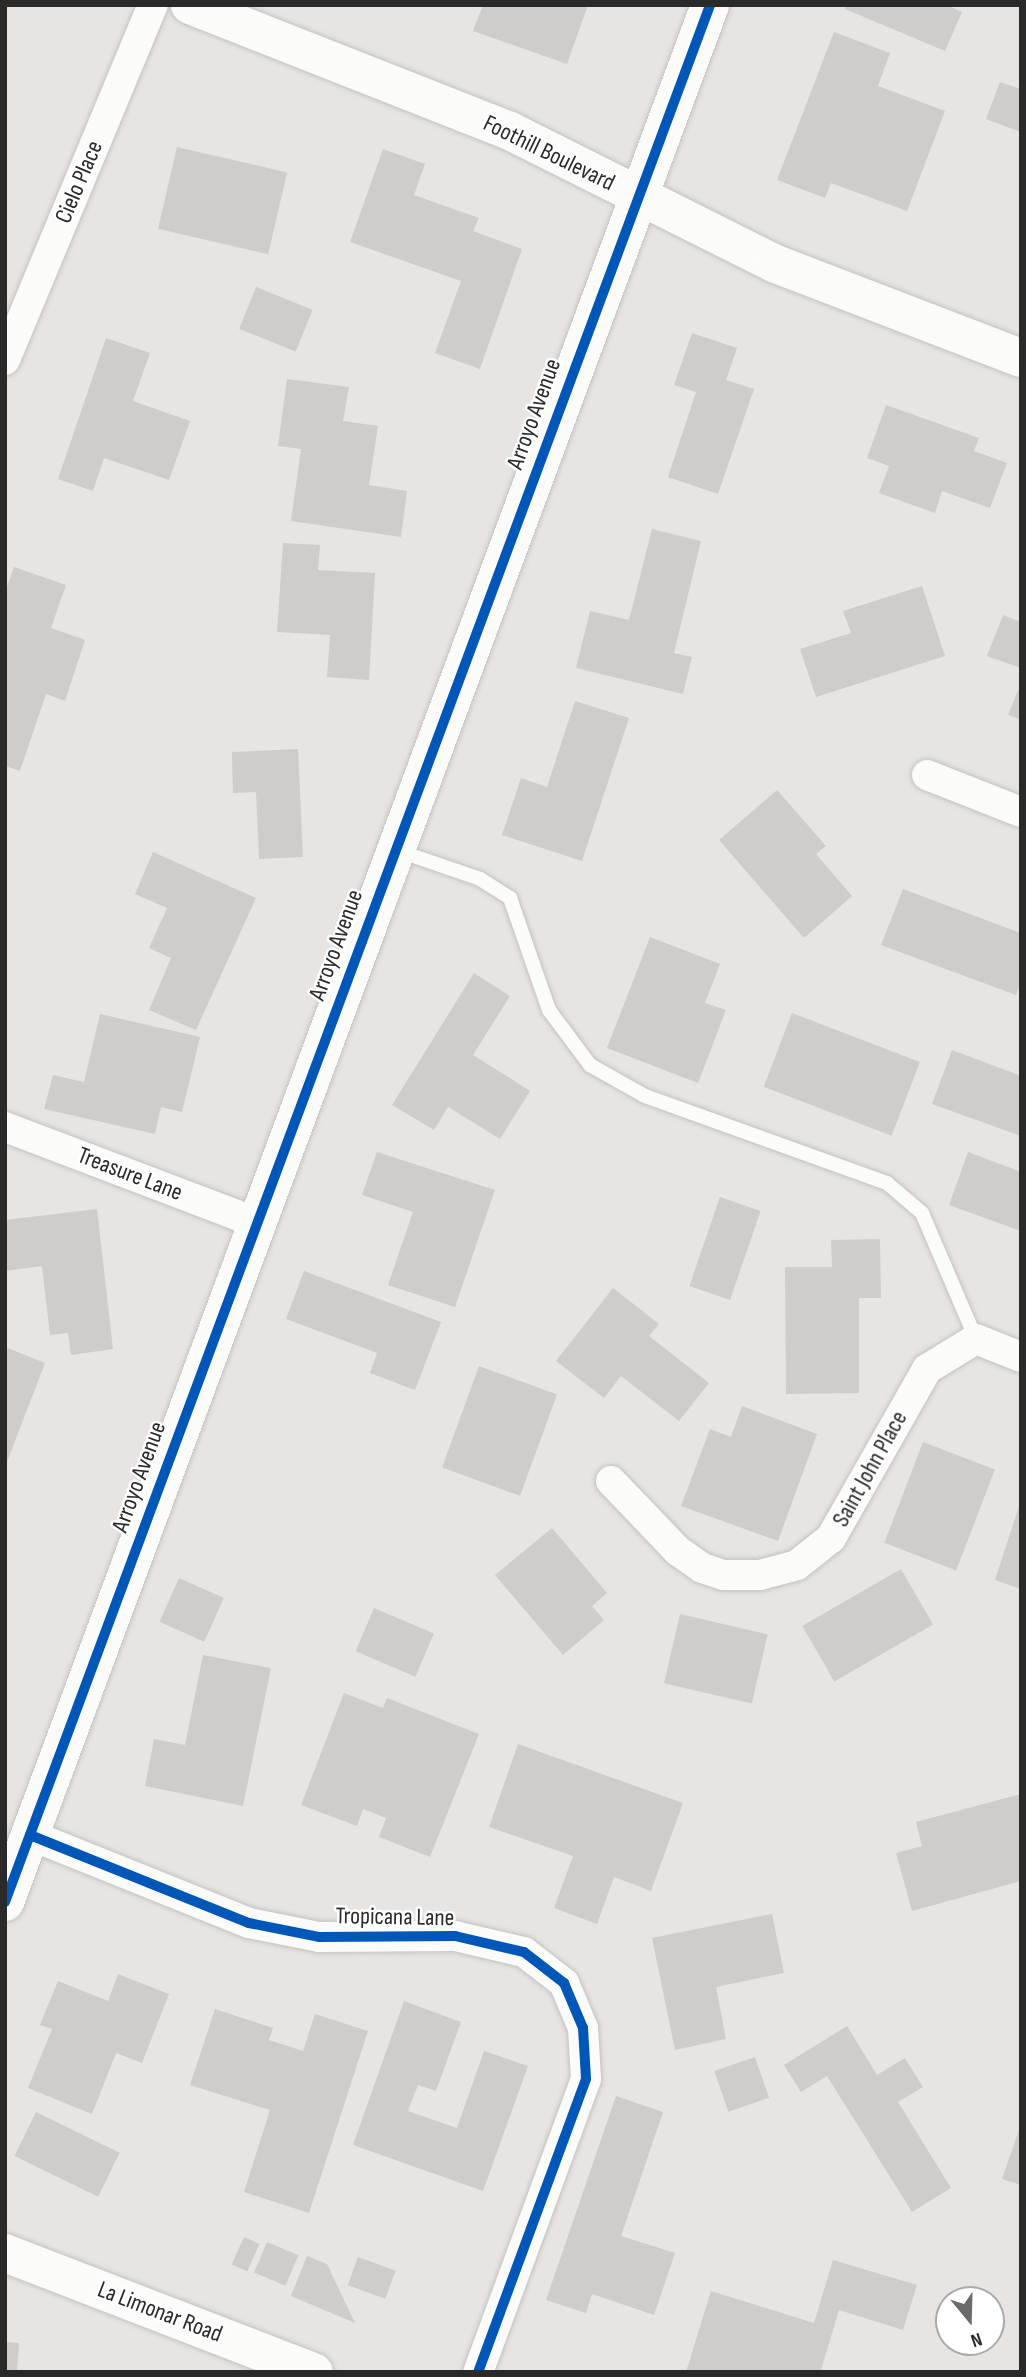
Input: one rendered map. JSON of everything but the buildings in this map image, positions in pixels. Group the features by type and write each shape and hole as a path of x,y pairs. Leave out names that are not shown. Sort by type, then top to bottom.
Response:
{"street":[{"name":"Cielo Place","path":"5,360 153,5"},
{"name":"Foothill Boulevard","path":"190,5 510,131 776,264 1021,358"},
{"name":"Arroyo Avenue","path":"5,1902 255,1222 710,5"},
{"path":"927,775 1021,812"},
{"name":"Treasure Lane","path":"5,1127 255,1222"},
{"path":"976,1339 1021,1357"},
{"name":"Saint John Place","path":"611,1480 678,1551 702,1568 723,1575 760,1575 797,1565 831,1538 927,1369 976,1339"},
{"name":"Tropicana Lane","path":"30,1835 249,1923 319,1937 455,1936 524,1952 564,1983 583,2028 586,2079 478,2372"},
{"name":"La Limonar Road","path":"5,2253 314,2372"}],"lane":[{"path":"394,849 480,879 510,898 549,1010 590,1065 645,1096 887,1183 922,1213 976,1339"}],"cycle path":[{"path":"5,1902 710,5"},
{"path":"30,1835 249,1923 319,1937 455,1936 524,1952 564,1983 583,2028 586,2079 478,2372"}]}
